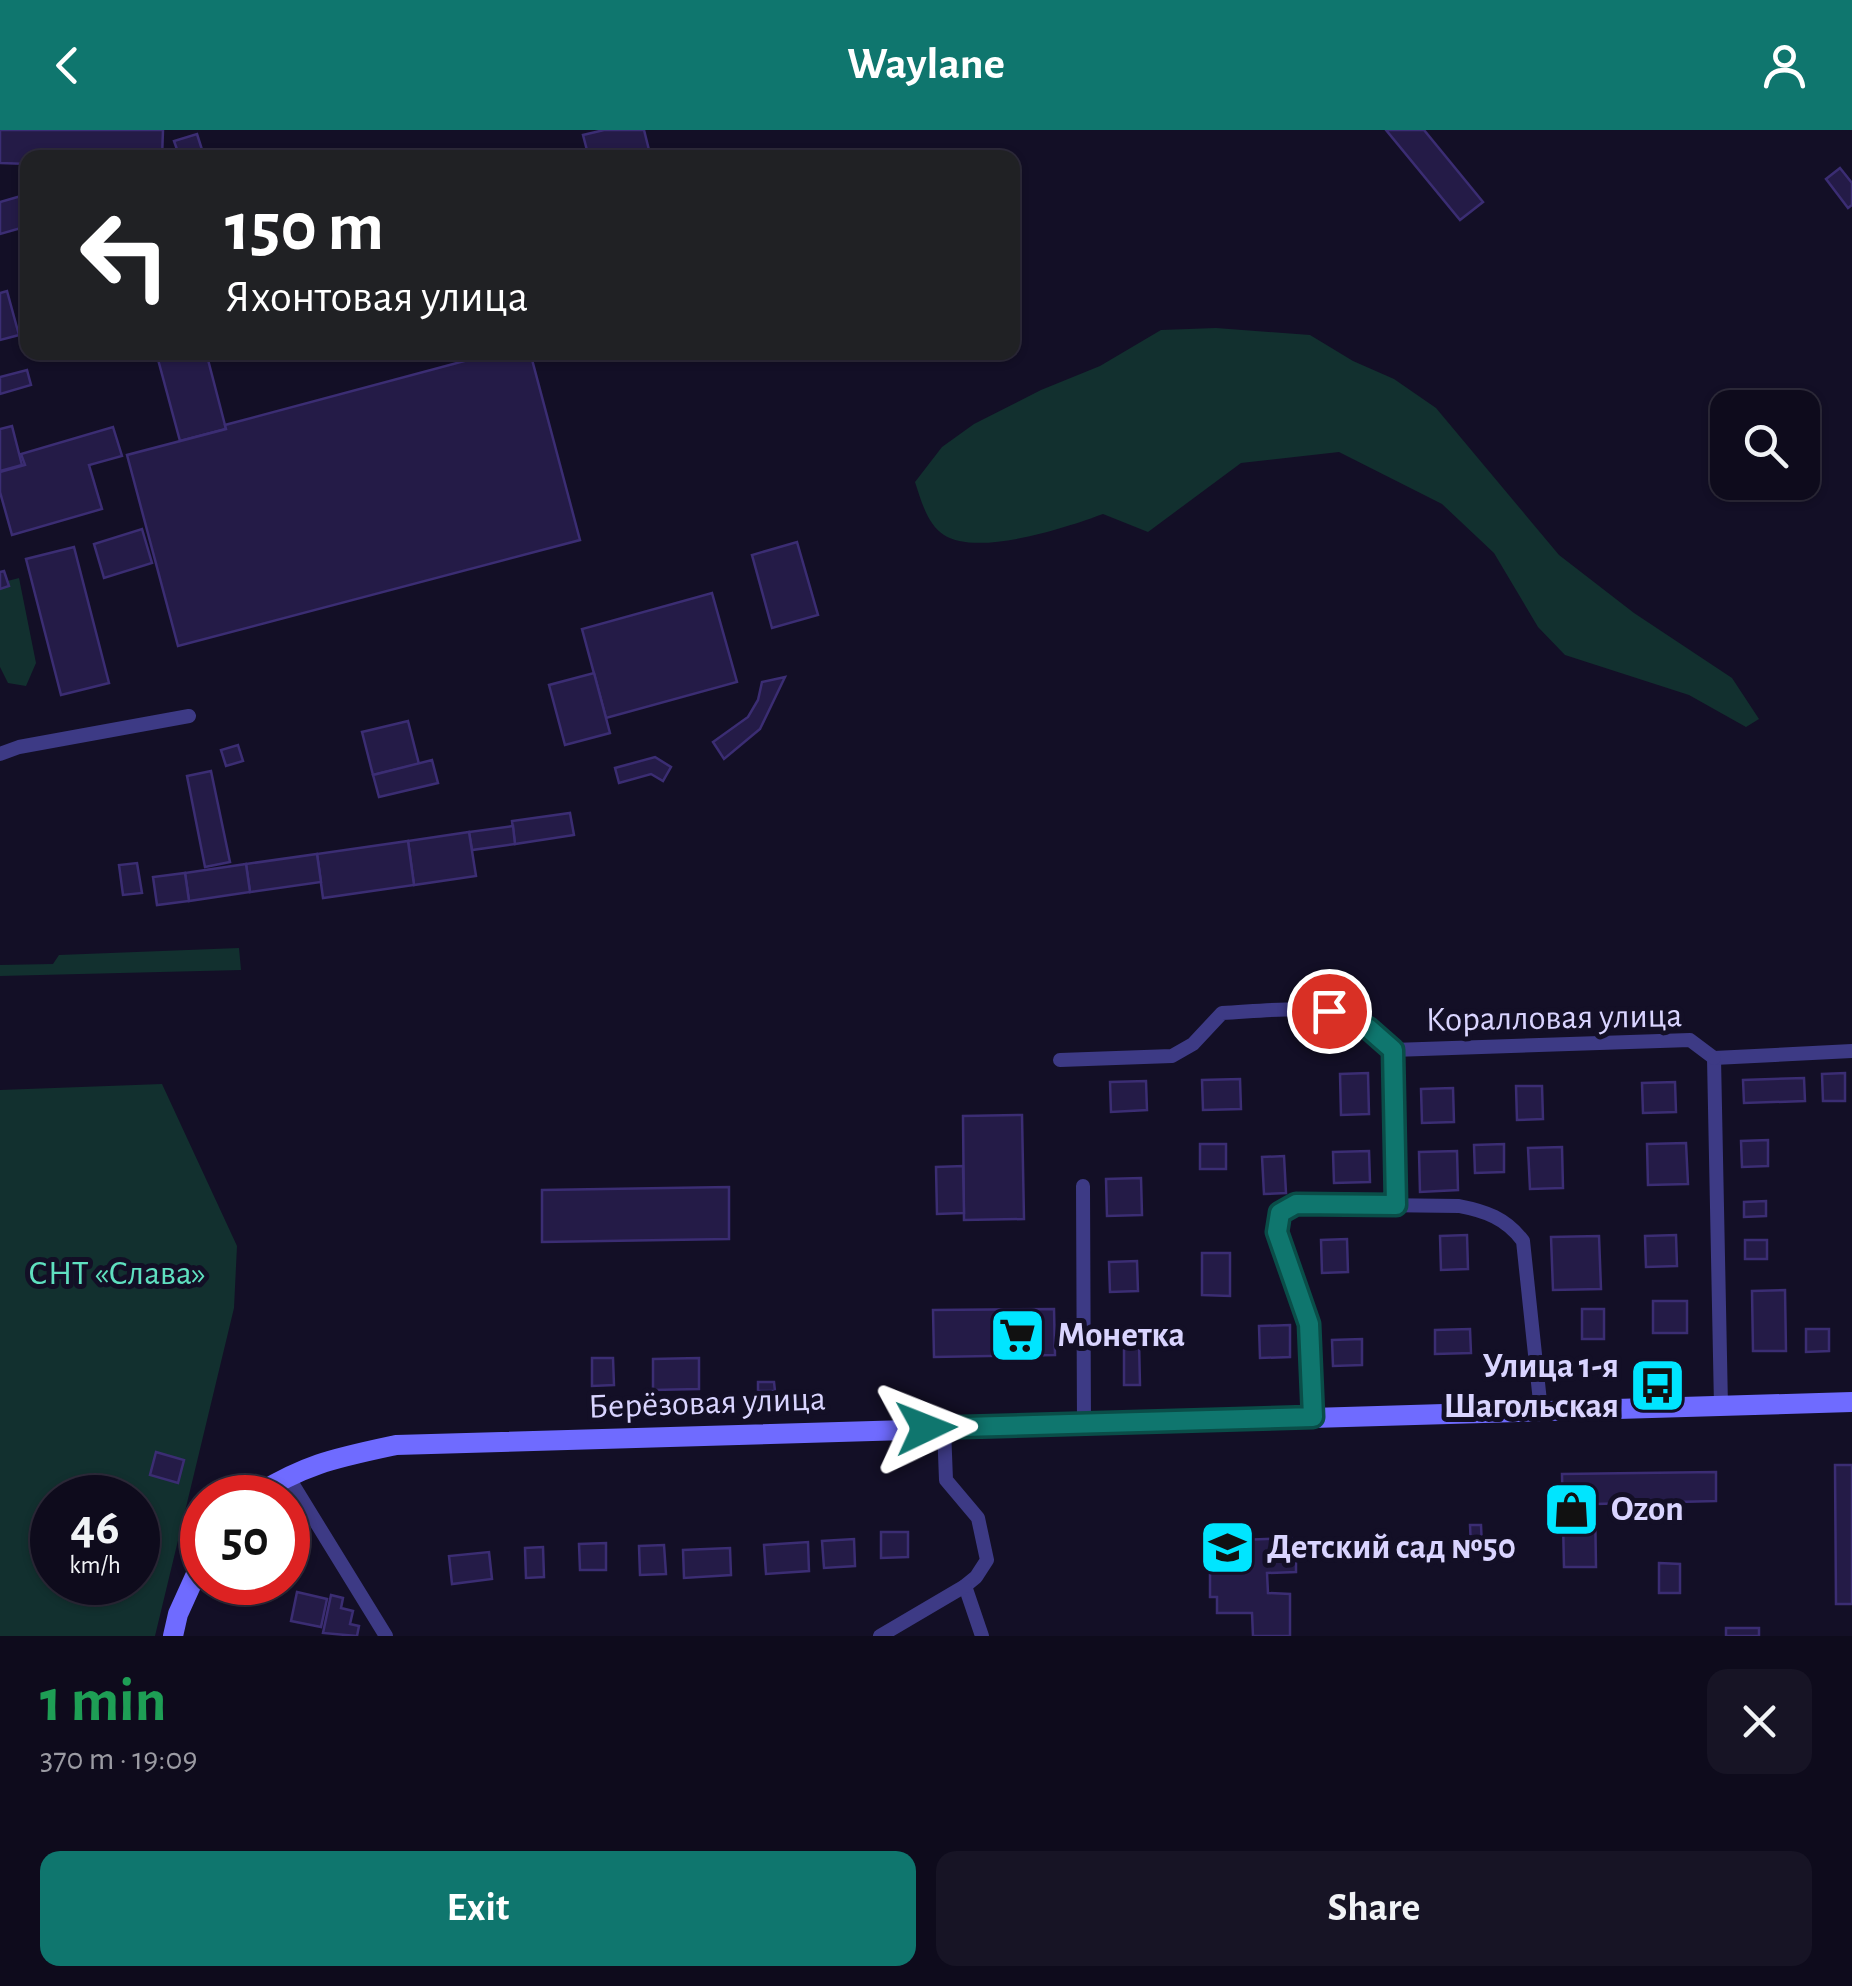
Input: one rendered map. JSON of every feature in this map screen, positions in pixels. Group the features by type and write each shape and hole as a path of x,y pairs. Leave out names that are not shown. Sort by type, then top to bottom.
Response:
{"main road":[{"name":"Берёзовая улица","path":"287,1475 320,1461 396,1445 1852,1402"},
{"path":"173,1636 182,1605"}],"street":[{"path":"0,754 19,747 189,716"},
{"name":"Коралловая улица","path":"1060,1060 1172,1056 1192,1044 1222,1013 1256,1011 1329,1011 1368,1028 1393,1050 1690,1040 1714,1058"},
{"path":"1393,1050 1396,1205"},
{"path":"1721,1406 1714,1058 1852,1051"},
{"path":"1082,1186 1084,1424"},
{"path":"1313,1417 1309,1324 1277,1232 1280,1213 1296,1204 1459,1206 1480,1210 1514,1228 1522,1241 1541,1411"},
{"path":"880,1636 964,1586 976,1577 987,1560 978,1518 946,1480 944,1428"},
{"path":"310,1512 386,1636"},
{"path":"964,1586 982,1636"}],"green space":[{"path":"1216,328 1310,335 1353,361 1394,379 1436,408 1559,555 1634,613 1732,678 1759,719 1746,727 1689,695 1565,655 1538,627 1494,553 1442,504 1339,452 1241,463 1148,532 1103,514 1023,538 978,543 944,535 933,525 915,482 942,447 974,424 1100,366 1161,330"},
{"path":"19,578 36,663 26,686 8,683 0,667 0,583"},
{"path":"239,948 241,970 0,976 0,965 53,964 59,955"},
{"name":"СНТ «Слава»","path":"162,1084 237,1246 234,1308 194,1475 180,1475 180,1532 155,1636 0,1636 0,1090"}],"building":[{"path":"0,130 163,130 162,150 20,150 20,164 0,163"},
{"path":"604,130 644,130 649,150 587,150 583,135"},
{"path":"1386,130 1424,130 1483,202 1460,220"},
{"path":"197,134 202,150 177,150 174,141"},
{"path":"1840,168 1852,183 1852,205 1848,208 1826,179"},
{"path":"20,196 20,228 0,234 0,202"},
{"path":"7,291 19,335 0,340 0,293"},
{"path":"158,360 208,360 226,429 180,441"},
{"path":"468,360 532,360 580,540 178,646 127,455 226,429 225,425"},
{"path":"27,370 31,385 0,394 0,377"},
{"path":"12,426 22,465 0,471 0,429"},
{"path":"113,427 122,456 89,465 102,509 12,535 0,492 0,472 25,465 21,454"},
{"path":"142,529 152,563 104,578 94,544"},
{"path":"797,542 818,615 772,628 752,555"},
{"path":"74,547 109,683 61,695 26,559"},
{"path":"4,571 9,586 0,589 0,572"},
{"path":"712,593 737,682 606,718 582,629"},
{"path":"594,673 610,733 565,745 549,685"},
{"path":"785,677 760,729 724,759 713,742 748,717 762,682"},
{"path":"408,721 419,764 373,775 362,732"},
{"path":"238,745 243,761 226,766 221,750"},
{"path":"655,757 671,767 663,781 651,774 619,783 615,768"},
{"path":"432,760 438,783 379,797 373,775"},
{"path":"211,771 230,862 205,867 187,776"},
{"path":"570,813 574,835 515,844 512,821"},
{"path":"513,826 515,844 472,850 469,832"},
{"path":"469,832 476,876 414,885 408,841"},
{"path":"408,841 414,885 323,898 317,854"},
{"path":"317,854 321,882 250,892 246,864"},
{"path":"137,863 142,893 123,895 119,865"},
{"path":"246,864 250,892 189,901 185,873"},
{"path":"185,873 189,901 157,905 153,877"},
{"path":"1368,1073 1369,1114 1341,1115 1340,1074"},
{"path":"1845,1073 1845,1101 1823,1101 1822,1074"},
{"path":"1804,1078 1805,1101 1744,1103 1743,1080"},
{"path":"1240,1079 1241,1109 1203,1110 1202,1080"},
{"path":"1146,1081 1147,1110 1111,1112 1110,1082"},
{"path":"1675,1082 1676,1112 1643,1113 1642,1083"},
{"path":"1516,1086 1542,1086 1543,1119 1517,1120"},
{"path":"1453,1088 1454,1122 1422,1123 1421,1089"},
{"path":"1022,1115 1024,1219 964,1220 963,1116"},
{"path":"1768,1140 1768,1166 1742,1167 1741,1141"},
{"path":"1686,1143 1688,1184 1648,1185 1647,1144"},
{"path":"1200,1144 1226,1144 1226,1169 1200,1169"},
{"path":"1504,1144 1504,1172 1475,1173 1474,1145"},
{"path":"1562,1147 1563,1188 1530,1189 1528,1148"},
{"path":"1369,1151 1370,1182 1334,1183 1333,1152"},
{"path":"1457,1151 1458,1190 1420,1192 1419,1152"},
{"path":"1284,1156 1286,1193 1264,1194 1262,1157"},
{"path":"963,1166 964,1213 937,1214 936,1167"},
{"path":"1141,1178 1142,1215 1107,1216 1106,1179"},
{"path":"729,1187 729,1239 542,1242 542,1190"},
{"path":"1766,1201 1766,1216 1744,1217 1744,1202"},
{"path":"1467,1235 1468,1269 1441,1270 1440,1236"},
{"path":"1676,1235 1677,1266 1646,1267 1645,1236"},
{"path":"1599,1236 1601,1289 1553,1290 1551,1237"},
{"path":"1347,1239 1348,1272 1322,1273 1321,1240"},
{"path":"1745,1240 1767,1240 1767,1259 1745,1259"},
{"path":"1202,1253 1230,1253 1230,1296 1202,1295"},
{"path":"1137,1261 1138,1291 1110,1292 1109,1262"},
{"path":"1785,1290 1786,1351 1753,1351 1752,1291"},
{"path":"1653,1301 1687,1301 1687,1333 1653,1333"},
{"path":"1054,1309 1055,1355 934,1357 933,1310"},
{"path":"1582,1309 1604,1309 1604,1339 1582,1339"},
{"path":"1290,1325 1290,1357 1260,1358 1259,1326"},
{"path":"1470,1329 1471,1353 1435,1354 1435,1330"},
{"path":"1806,1329 1829,1329 1829,1351 1806,1352"},
{"path":"1362,1339 1362,1365 1333,1366 1332,1340"},
{"path":"1124,1342 1139,1342 1140,1385 1124,1385"},
{"path":"592,1358 613,1358 614,1385 592,1386"},
{"path":"699,1358 699,1389 653,1390 653,1359"},
{"path":"758,1382 774,1382 775,1391 758,1391"},
{"path":"156,1452 184,1460 178,1483 150,1475"},
{"path":"1835,1465 1852,1465 1852,1604 1836,1604"},
{"path":"1716,1472 1716,1501 1595,1504 1596,1567 1564,1567 1562,1474"},
{"path":"1470,1525 1481,1525 1482,1547 1471,1548"},
{"path":"881,1532 908,1532 908,1557 881,1558"},
{"path":"1291,1538 1296,1572 1267,1573 1268,1593 1290,1594 1290,1636 1253,1636 1252,1613 1217,1613 1217,1597 1210,1597 1210,1557 1216,1557 1215,1541"},
{"path":"854,1539 855,1566 824,1568 822,1541"},
{"path":"808,1542 809,1571 766,1574 764,1545"},
{"path":"606,1543 606,1570 580,1570 579,1544"},
{"path":"664,1545 666,1574 640,1575 639,1546"},
{"path":"543,1547 544,1577 526,1578 525,1548"},
{"path":"730,1548 731,1575 684,1578 683,1550"},
{"path":"489,1552 492,1579 452,1584 449,1556"},
{"path":"1659,1563 1680,1564 1680,1593 1659,1593"},
{"path":"310,1595 327,1599 321,1627 291,1621 294,1605 310,1605"},
{"path":"331,1595 343,1598 341,1608 353,1611 350,1624 359,1626 357,1636 323,1633"},
{"path":"1726,1628 1759,1628 1759,1636 1726,1636"}],"place":[{"name":"Монетка","path":"1018,1335"},
{"name":"Улица 1-я Шагольская","path":"1658,1386"},
{"name":"Ozon","path":"1572,1509"},
{"name":"Детский сад №50","path":"1228,1547"}],"route":[{"path":"926,1428 1313,1417 1309,1324 1277,1232 1280,1213 1296,1204 1396,1205 1393,1050 1368,1028 1329,1011"}]}
